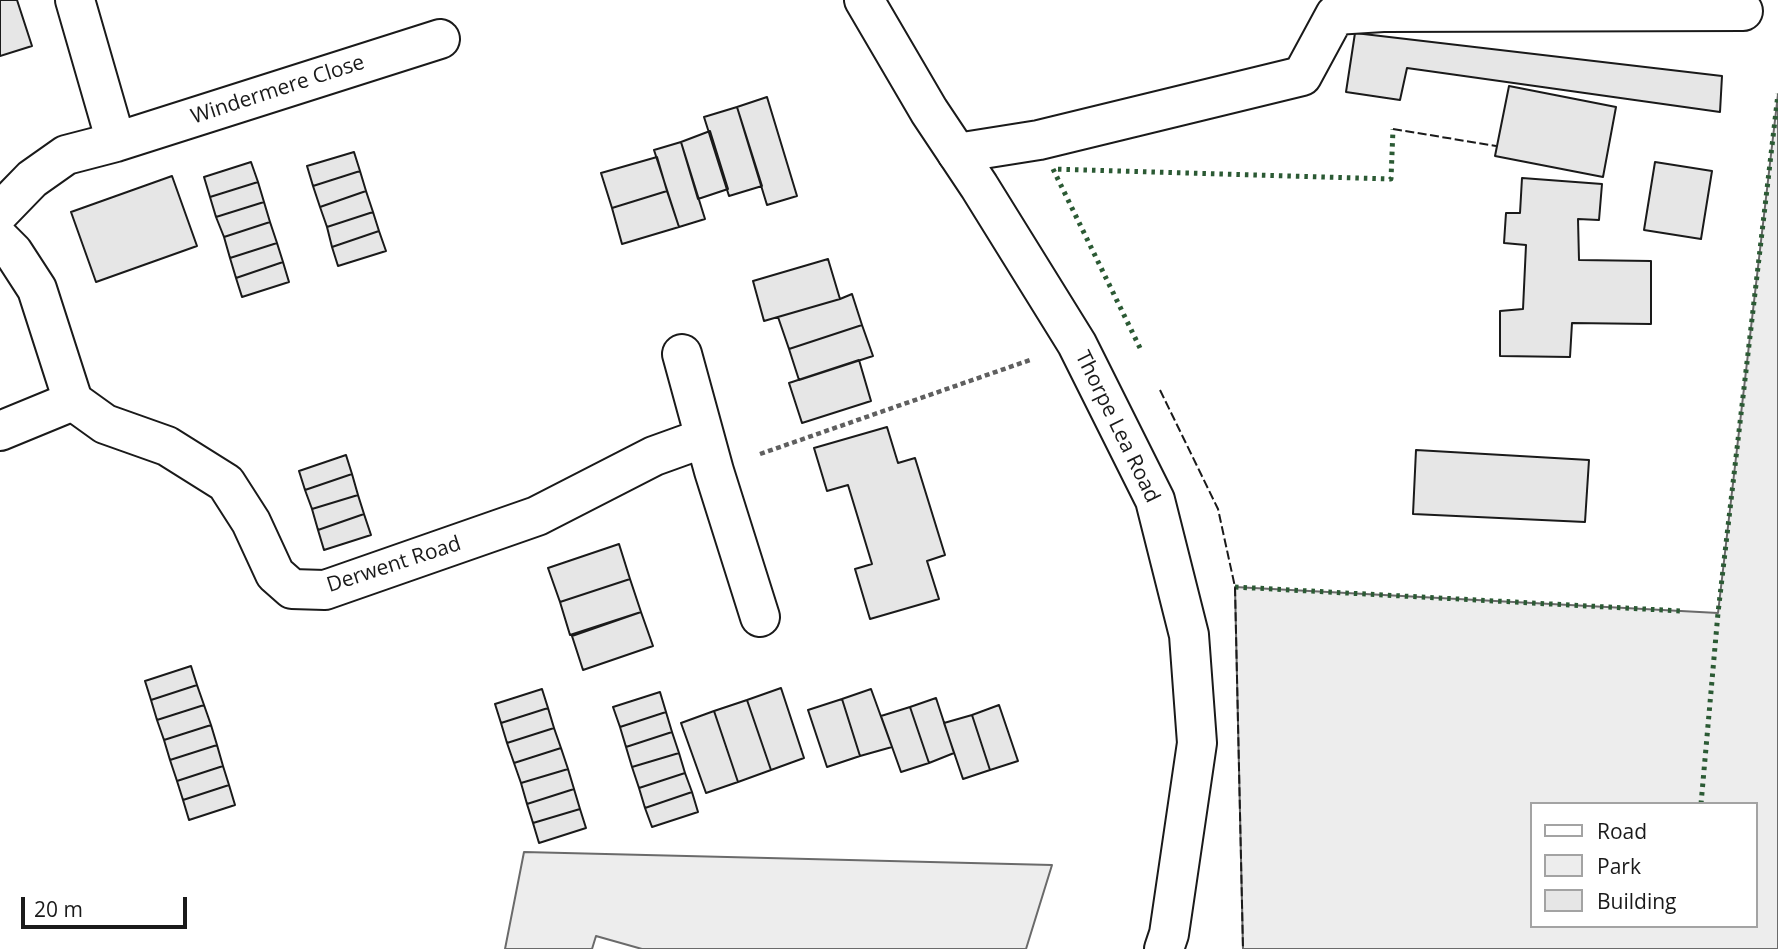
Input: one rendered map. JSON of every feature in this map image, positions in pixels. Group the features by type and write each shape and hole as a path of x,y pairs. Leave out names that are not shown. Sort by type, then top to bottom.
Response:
{"street":[{"path":"75,0 116,142"},
{"name":"Thorpe Lea Road","path":"864,0 929,111 1077,344 1155,500 1189,635 1197,743 1169,934 1164,949"},
{"path":"957,153 1038,140 1303,75 1335,15 1383,12 1743,11"},
{"name":"Windermere Close","path":"0,212 32,179 66,155 116,142 440,39"},
{"path":"0,239 13,252 37,289 73,401 0,431"},
{"path":"682,354 709,454 760,617"},
{"name":"Derwent Road","path":"73,401 105,424 167,446 226,483 251,522 275,573 292,589 325,590 537,516 654,456 709,454"}],"path":[{"path":"709,454 953,386 1077,344"}],"green space":[{"path":"1778,94 1778,949 1243,949 1235,587 1718,613"},
{"path":"524,852 1052,865 1026,949 642,949 596,936 592,949 505,949"}],"building":[{"path":"0,0 17,0 32,46 0,56"},
{"path":"1355,33 1722,76 1720,112 1407,68 1400,100 1346,92"},
{"path":"1509,86 1616,107 1603,177 1495,156"},
{"path":"767,97 797,196 767,205 737,107"},
{"path":"737,107 762,186 729,196 704,117"},
{"path":"710,131 728,189 698,199 681,142"},
{"path":"681,142 705,219 679,227 654,150"},
{"path":"354,152 360,171 313,186 307,166"},
{"path":"657,157 667,191 612,208 601,173"},
{"path":"251,162 258,182 210,197 204,177"},
{"path":"1655,162 1712,171 1701,239 1644,230"},
{"path":"360,171 366,191 320,207 313,186"},
{"path":"172,176 197,246 96,282 71,212"},
{"path":"1522,178 1602,184 1599,220 1578,219 1579,260 1651,261 1651,324 1572,323 1570,357 1500,356 1500,311 1523,309 1526,245 1504,243 1506,213 1520,213"},
{"path":"258,182 264,202 216,217 210,197"},
{"path":"366,191 373,212 327,227 320,207"},
{"path":"667,191 679,227 622,244 612,208"},
{"path":"264,202 270,222 224,237 216,217"},
{"path":"373,212 379,231 332,247 327,227"},
{"path":"270,222 277,243 230,258 224,237"},
{"path":"379,231 386,251 338,266 332,247"},
{"path":"277,243 283,262 236,278 230,258"},
{"path":"828,259 840,299 764,321 753,281"},
{"path":"283,262 289,282 242,297 236,278"},
{"path":"852,294 862,325 789,349 778,317"},
{"path":"862,325 873,356 799,380 789,349"},
{"path":"859,360 871,401 802,423 789,383"},
{"path":"887,427 898,463 915,458 945,555 927,561 939,599 870,619 855,569 872,564 848,485 827,491 814,448"},
{"path":"1416,450 1589,460 1585,522 1413,514"},
{"path":"346,455 352,474 305,490 299,471"},
{"path":"352,474 358,495 312,509 305,490"},
{"path":"358,495 364,514 318,530 312,509"},
{"path":"364,514 371,535 324,550 318,530"},
{"path":"619,544 630,579 560,602 548,568"},
{"path":"630,579 641,612 570,635 560,602"},
{"path":"641,612 653,646 583,670 572,636"},
{"path":"191,666 197,685 151,700 145,681"},
{"path":"197,685 204,705 157,720 151,700"},
{"path":"781,688 804,758 771,770 747,700"},
{"path":"542,689 548,708 501,723 495,704"},
{"path":"871,689 892,747 860,756 842,699"},
{"path":"660,692 666,712 620,727 613,707"},
{"path":"936,698 954,753 929,763 910,707"},
{"path":"842,699 860,756 827,767 808,710"},
{"path":"747,700 771,770 738,782 714,711"},
{"path":"204,705 211,725 164,740 157,720"},
{"path":"999,705 1018,761 990,770 972,715"},
{"path":"910,707 929,763 901,772 881,716"},
{"path":"548,708 554,728 507,743 501,723"},
{"path":"714,711 738,782 706,793 681,723"},
{"path":"666,712 672,732 626,747 620,727"},
{"path":"972,715 990,770 963,779 944,723"},
{"path":"211,725 217,745 170,760 164,740"},
{"path":"554,728 561,748 514,763 507,743"},
{"path":"672,732 679,753 632,767 626,747"},
{"path":"217,745 223,766 177,781 170,760"},
{"path":"561,748 568,769 521,783 514,763"},
{"path":"679,753 685,773 639,788 632,767"},
{"path":"223,766 229,785 183,800 177,781"},
{"path":"568,769 574,789 527,804 521,783"},
{"path":"685,773 692,792 645,808 639,788"},
{"path":"229,785 235,805 189,820 183,800"},
{"path":"574,789 580,809 533,823 527,804"},
{"path":"692,792 698,812 652,827 645,808"},
{"path":"580,809 586,828 539,843 533,823"}],"hedge":[{"path":"1701,802 1718,613 1778,94"},
{"path":"1140,348 1053,169 1391,179 1393,129"},
{"path":"1235,587 1681,611"}],"fence":[{"path":"1393,129 1496,146"},
{"path":"1160,390 1218,509 1235,587 1243,949"}]}
